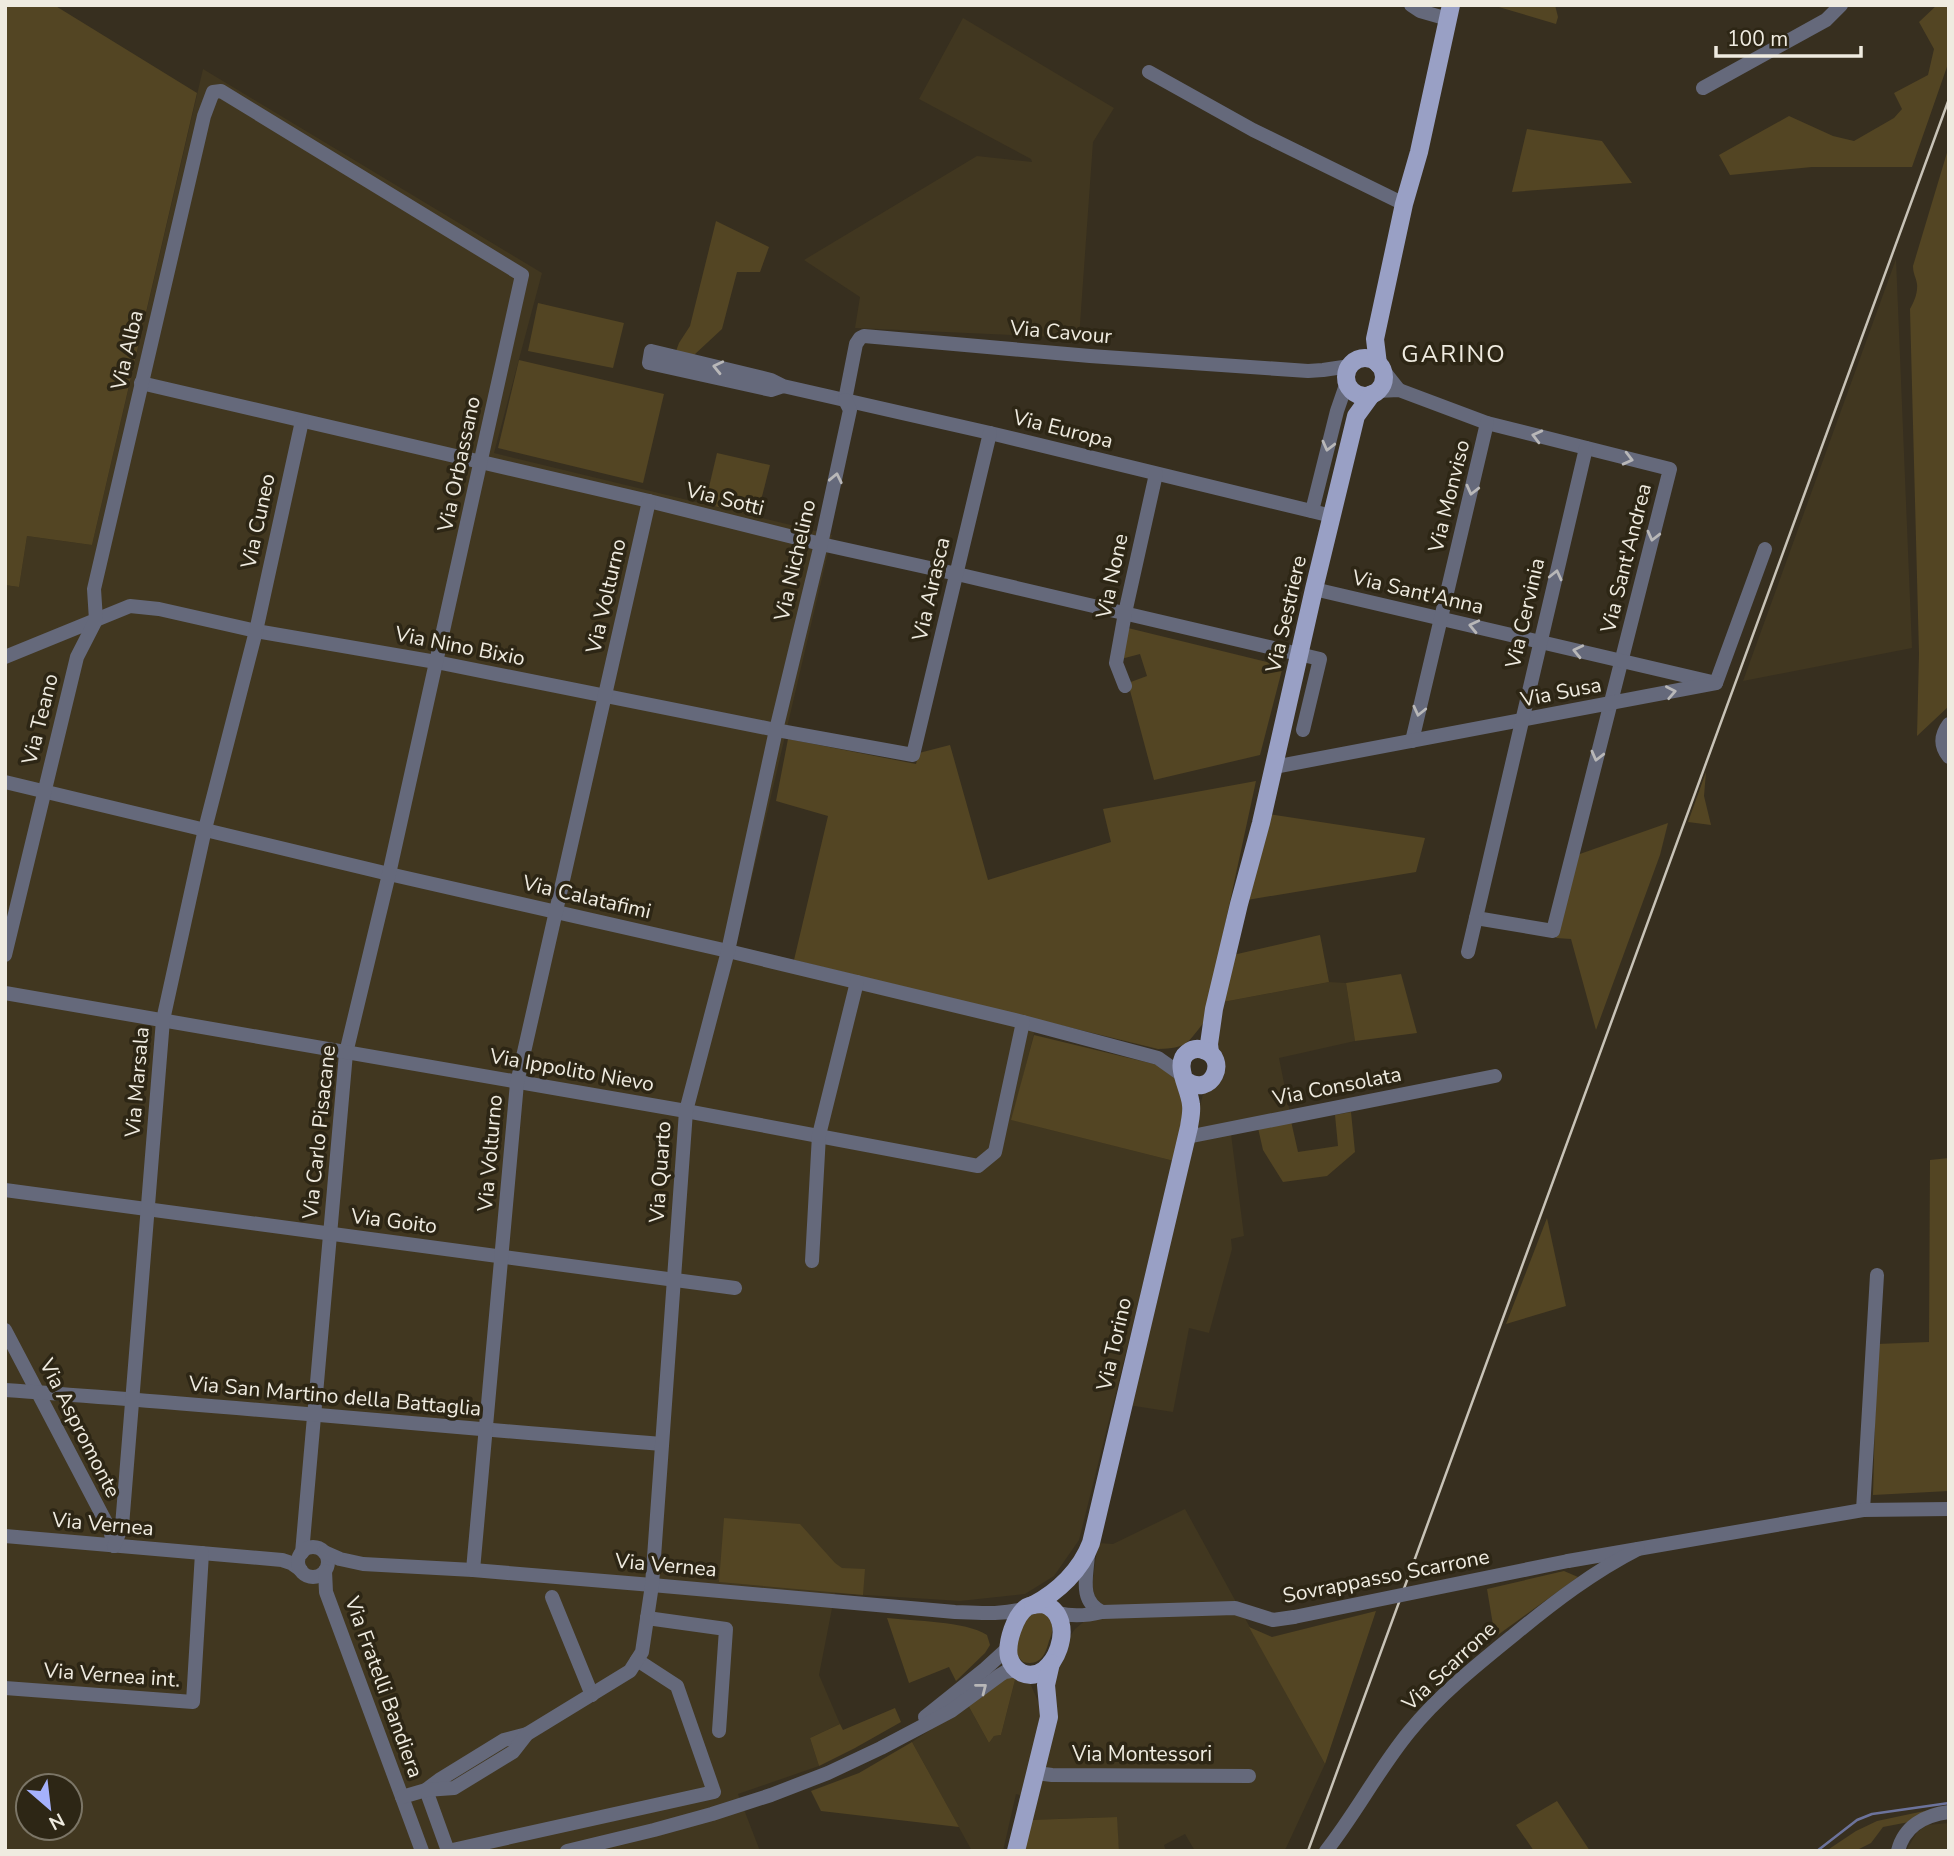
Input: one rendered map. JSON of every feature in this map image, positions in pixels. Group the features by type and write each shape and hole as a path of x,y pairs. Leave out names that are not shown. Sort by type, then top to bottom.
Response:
{"main road":[{"path":"1379,365 1375,339 1450,12"},
{"path":"1356,416 1350,375 1375,339"},
{"path":"1350,375 1370,359 1383,371 1383,382 1356,416"},
{"path":"1350,375 1357,394 1367,395 1374,392"},
{"name":"Via Sestriere","path":"1261,823 1356,416"},
{"name":"Via Torino","path":"1191,1107 1181,1063 1209,1044 1239,904 1261,823"},
{"name":"Via Torino","path":"1064,1584 1081,1563 1088,1549 1187,1137 1191,1107 1198,1092 1212,1080 1217,1069 1214,1058 1197,1052"},
{"path":"1184,1077 1196,1085 1207,1083"},
{"path":"1046,1699 1038,1685 1011,1662 1009,1644 1018,1618 1030,1606 1064,1584"},
{"path":"1016,1851 1049,1717 1046,1678 1061,1634 1062,1626 1056,1612 1057,1600 1064,1584"},
{"path":"1030,1606 1043,1604 1056,1612"},
{"path":"1022,1672 1041,1672 1052,1662"}],"street":[{"path":"1411,5 1420,11 1450,12"},
{"path":"1703,88 1826,20 1841,5"},
{"path":"1149,72 1253,130 1404,204"},
{"name":"Via Orbassano","path":"213,92 221,91 522,275 436,662"},
{"name":"Via Alba","path":"96,620 94,589 204,116 213,92"},
{"name":"Via Cavour","path":"845,400 856,344 864,336 1090,356 1323,370 1350,375"},
{"name":"Via Europa","path":"783,386 771,390 649,363 651,351 771,380 783,386 1332,516"},
{"path":"1379,365 1399,390"},
{"path":"1312,511 1337,411 1350,375"},
{"name":"Via Sotti","path":"141,383 1300,654"},
{"path":"1374,392 1399,390"},
{"name":"Via Sant'Andrea","path":"1399,390 1488,423 1670,470 1553,931 1476,918"},
{"name":"Via Nichelino","path":"776,730 850,410 845,400"},
{"name":"Via Cuneo","path":"256,631 302,421"},
{"name":"Via Monviso","path":"1412,741 1488,423"},
{"name":"Via Airasca","path":"913,755 990,433"},
{"name":"Via Cervinia","path":"1468,952 1586,448"},
{"name":"Via None","path":"1125,686 1116,663 1156,474"},
{"name":"Via Volturno","path":"472,1570 517,1083 649,501"},
{"path":"1716,683 1765,549"},
{"name":"Via Sant'Anna","path":"1314,589 1716,683"},
{"name":"Via Nino Bixio","path":"5,657 130,606 159,609 256,631 436,662 913,755"},
{"name":"Via Teano","path":"5,955 77,657 96,620"},
{"name":"Via Marsala","path":"114,1546 122,1526 163,1020 205,829 256,631"},
{"path":"1300,654 1320,659 1303,730"},
{"name":"Via Carlo Pisacane","path":"310,1551 304,1531 346,1052 436,662"},
{"name":"Via Susa","path":"1274,767 1716,683"},
{"path":"1949,724 1942,737 1949,769"},
{"name":"Via Quarto","path":"652,1585 686,1111 728,951 776,730"},
{"name":"Via Calatafimi","path":"5,782 1023,1022 1158,1058 1184,1077"},
{"path":"812,1261 819,1135 857,982"},
{"name":"Via Ippolito Nievo","path":"5,993 686,1111 978,1166 995,1152 1023,1022"},
{"name":"Via Calatafimi","path":"1158,1058 1197,1052"},
{"name":"Via Consolata","path":"1187,1137 1495,1076"},
{"name":"Via Goito","path":"5,1190 735,1289"},
{"path":"1864,1510 1877,1275"},
{"name":"Via Aspromonte","path":"5,1330 101,1513 114,1546"},
{"name":"Via San Martino della Battaglia","path":"5,1390 314,1413 662,1444"},
{"name":"Via Scarrone","path":"1570,1561 1864,1510 1949,1509"},
{"path":"101,1513 123,1511"},
{"name":"Via Vernea","path":"5,1536 282,1560"},
{"path":"1061,1634 1095,1614 1085,1590 1088,1549"},
{"name":"Via Scarrone","path":"1326,1851 1376,1776 1427,1712 1477,1664 1583,1581 1638,1549"},
{"path":"310,1551 328,1562 316,1572"},
{"path":"310,1551 298,1563 316,1572"},
{"path":"282,1560 310,1551 350,1562"},
{"name":"Via Vernea int.","path":"5,1688 193,1702 202,1553"},
{"path":"282,1560 316,1572 350,1562"},
{"path":"1570,1561 1581,1573 1583,1581"},
{"name":"Sovrappasso Scarrone","path":"1056,1612 1073,1616 1235,1608 1273,1620 1570,1561"},
{"name":"Via Vernea","path":"350,1562 978,1614 1014,1612 1030,1606"},
{"name":"Via Fratelli Bandiera","path":"316,1572 326,1592 422,1851"},
{"path":"426,1790 448,1850 714,1792 677,1686 637,1660 642,1652 652,1585"},
{"path":"552,1597 592,1695"},
{"path":"566,1851 666,1827 771,1796 881,1748 905,1733 985,1670 1009,1644 1007,1632 1002,1625 978,1614"},
{"path":"647,1618 726,1629 719,1731"},
{"name":"Via Fratelli Bandiera","path":"402,1797 426,1790 504,1740 527,1734 629,1671 637,1660"},
{"path":"905,1733 951,1711 1005,1672 1022,1672"},
{"name":"Via Montessori","path":"1036,1773 1249,1776"},
{"path":"1898,1851 1901,1840 1910,1828 1923,1818 1949,1812"}],"shaded area":[{"path":"5,5 54,5 197,93 92,545 27,536 19,587 5,585"},
{"path":"1492,5 1555,5 1558,17 1556,24"},
{"path":"1937,5 1949,5 1949,61 1912,167 1812,167 1730,175 1719,155 1789,116 1833,136 1854,141 1894,118 1902,109 1894,93 1928,75 1934,49 1919,22"},
{"path":"963,18 1114,108 1093,142 1079,338 855,328 860,297 804,260 977,156 1032,162 1031,159 919,99"},
{"path":"203,69 542,273 494,453 832,535 736,946 1038,1018 1012,1120 1174,1161 1079,1540 1054,1576 1025,1594 960,1601 835,1593 819,1675 840,1724 810,1738 819,1766 738,1794 760,1851 5,1851 5,585 19,587 27,536 92,545"},
{"path":"1527,129 1602,141 1632,183 1512,192"},
{"path":"1949,146 1949,706 1917,736 1919,654 1910,309 1917,287 1913,266"},
{"path":"716,221 769,247 760,272 737,272 722,329 694,355 676,351 690,326"},
{"path":"1896,259 1912,648 1743,681"},
{"path":"538,303 624,323 613,368 528,351"},
{"path":"519,360 664,394 643,483 498,448"},
{"path":"717,453 770,465 757,516 705,504"},
{"path":"1128,628 1283,666 1260,755 1154,780 1128,683 1147,676 1140,654 1121,659"},
{"path":"788,739 916,764 919,753 950,745 988,880 1111,842 1103,809 1256,781 1204,1022 1181,1046 1158,1049 794,960 828,816 776,801"},
{"path":"1706,772 1704,796 1711,825 1688,822"},
{"path":"1269,814 1425,838 1416,872 1247,900"},
{"path":"1668,823 1660,855 1596,1030 1571,939 1556,938 1577,855"},
{"path":"1320,935 1329,982 1223,1002 1233,955"},
{"path":"1401,974 1417,1033 1355,1041 1346,983"},
{"path":"1329,982 1346,983 1355,1041 1279,1058 1290,1113 1193,1133 1216,1044 1223,1002"},
{"path":"1034,1035 1162,1066 1175,1075 1184,1106 1174,1161 1011,1120"},
{"path":"1351,1112 1355,1152 1327,1176 1283,1182 1263,1150 1258,1128 1291,1121 1298,1152 1338,1146 1335,1115"},
{"path":"1231,1134 1244,1236 1231,1239 1232,1249 1209,1333 1189,1328 1173,1412 1128,1405 1190,1143"},
{"path":"1949,1158 1949,1491 1873,1495 1877,1344 1929,1342 1930,1160"},
{"path":"1547,1218 1566,1306 1506,1324"},
{"path":"1185,1509 1325,1764 1283,1851 1195,1851 1185,1834 1164,1845 1166,1851 1119,1851 1116,1817 1029,1820 1049,1682 1063,1646 1097,1605 1091,1592 1098,1543 1113,1544"},
{"path":"724,1518 800,1524 842,1568 865,1569 863,1595 719,1582"},
{"path":"1564,1571 1578,1577 1495,1637 1487,1589"},
{"path":"1376,1611 1325,1764 1249,1627 1272,1637"},
{"path":"1042,1612 1049,1619 1052,1628 1046,1651 1041,1659 1034,1663 1023,1662 1014,1652 1020,1625 1027,1617"},
{"path":"887,1618 966,1627 987,1635 990,1645 956,1681 949,1667 909,1683"},
{"path":"1016,1676 1030,1683 1040,1706 1041,1725 1023,1796 1016,1794 1003,1851 972,1851 912,1742 968,1705 989,1743 994,1736 1001,1735"},
{"path":"1016,1676 1001,1735 994,1736 989,1743 968,1705 996,1680"},
{"path":"895,1708 901,1722 819,1766 810,1738 840,1724 843,1730"},
{"path":"912,1742 959,1827 821,1811 811,1791 859,1773"},
{"path":"1557,1801 1590,1851 1534,1851 1516,1825"},
{"path":"1929,1810 1909,1822 1883,1827 1871,1843 1855,1851 1826,1851 1877,1821"},
{"path":"1117,1817 1119,1851 1024,1851 1029,1820"},
{"path":"1949,1823 1949,1851 1906,1851 1917,1832 1927,1825"}],"waterway":[{"path":"1817,1851 1857,1820 1872,1814 1949,1803"}],"railway":[{"path":"1308,1851 1949,99"}],"district":[{"name":"GARINO","path":"1454,354"}]}
